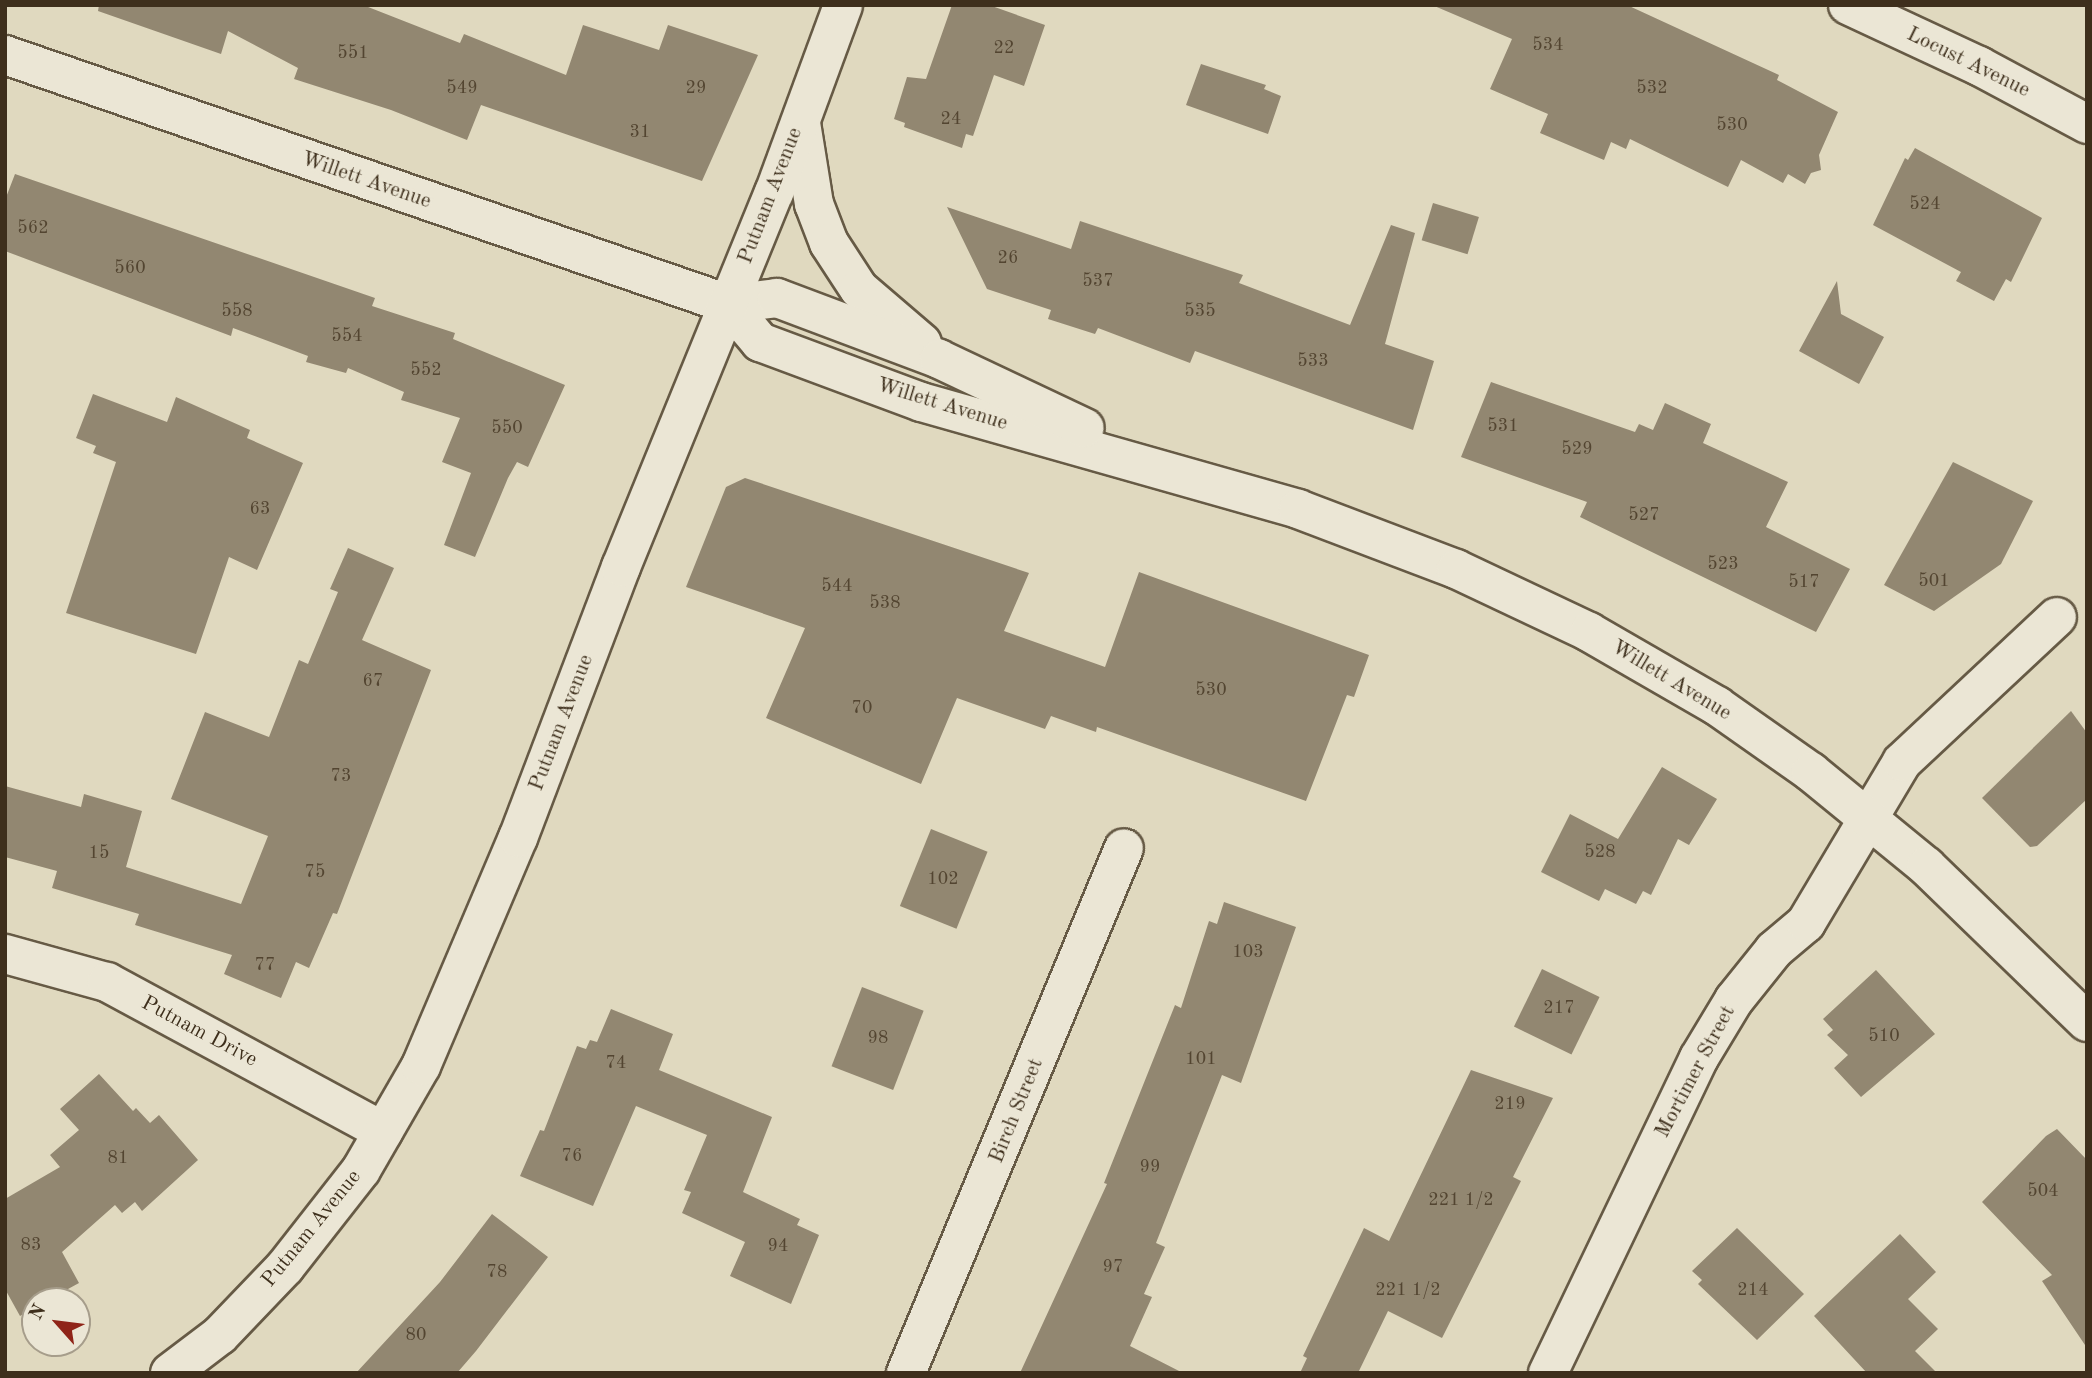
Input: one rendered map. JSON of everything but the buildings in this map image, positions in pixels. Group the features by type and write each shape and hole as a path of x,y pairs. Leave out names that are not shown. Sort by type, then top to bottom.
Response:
{"street":[{"name":"Putnam Avenue","path":"170,1373 220,1335 285,1267 360,1170 421,1066 518,838 844,5"},
{"name":"Locust Avenue","path":"1848,5 1979,66 2087,124"},
{"name":"Willett Avenue","path":"5,55 728,304 777,298 939,359 1175,471"},
{"path":"800,119 814,204 830,243 859,289 939,359"},
{"name":"Willett Avenue","path":"728,304 760,342 921,402 1175,471 1298,509 1456,569 1589,632 1717,706 1811,772 1985,920 2087,1022"},
{"name":"Mortimer Street","path":"1548,1373 1699,1058 1734,1000 1774,950 1806,923 1902,762 2057,617"},
{"name":"Birch Street","path":"906,1373 1124,848"},
{"name":"Putnam Drive","path":"5,954 107,982 383,1131"}]}
